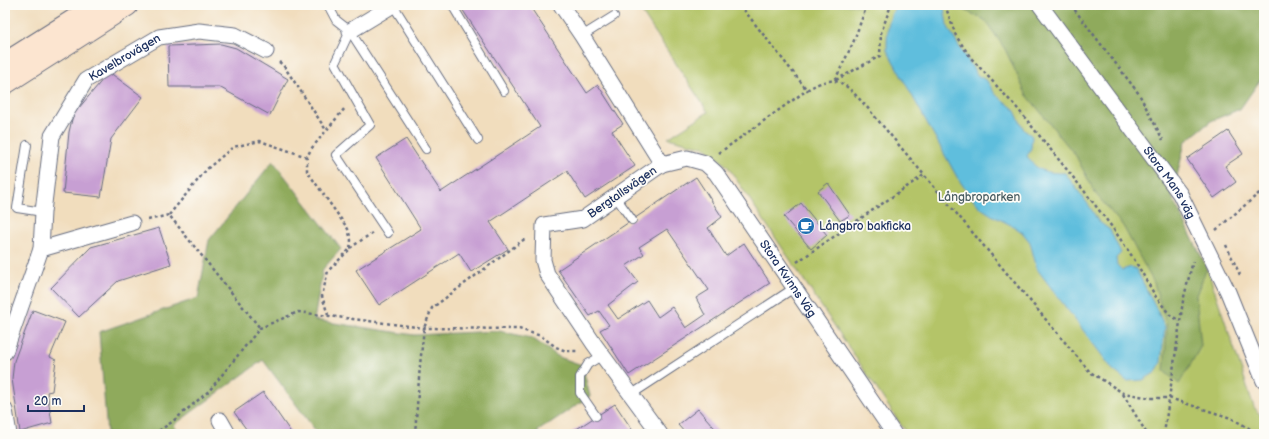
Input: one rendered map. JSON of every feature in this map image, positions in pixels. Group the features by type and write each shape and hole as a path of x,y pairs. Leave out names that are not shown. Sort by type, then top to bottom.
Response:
{"main road":[{"path":"5,64 98,5"},
{"path":"5,83 127,5"}],"street":[{"path":"350,30 393,5"},
{"name":"Bergtallsvägen","path":"544,224 583,219 662,164 561,5"},
{"name":"Stora Mans väg","path":"1040,5 1180,194 1228,292 1264,380"},
{"name":"Kavelbrovägen","path":"5,352 41,249 43,212 52,136 86,80 159,37 198,31 235,35 266,51"},
{"path":"662,164 687,158 705,163"},
{"name":"Stora Kvinns Väg","path":"705,163 716,173 894,434"},
{"path":"41,249 132,223"},
{"path":"544,224 543,260 547,274 598,350 632,394 660,434"},
{"path":"5,410 9,434"},
{"path":"220,420 228,434"}],"lane":[{"path":"328,5 336,20 350,30 426,149"},
{"path":"393,5 478,140"},
{"path":"452,5 504,91"},
{"path":"582,36 614,16"},
{"path":"350,30 335,62 370,125 336,154 388,233"},
{"path":"27,145 17,208 43,212"},
{"path":"615,196 632,220"},
{"path":"632,394 794,288"},
{"path":"596,416 580,393 580,377 598,350"}],"path":[{"path":"740,5 807,90"},
{"path":"835,80 867,5"},
{"path":"705,163 807,90 817,84 835,80 880,56 881,33 891,5"},
{"path":"945,5 956,36 971,58 1017,108 1080,186 1121,240 1156,297 1170,315 1180,321"},
{"path":"266,51 283,65 326,130"},
{"path":"835,80 846,86 866,106 1090,372 1123,393 1151,398 1169,398 1231,418 1259,434"},
{"path":"350,249 351,240 348,229 307,171 307,157 311,149 354,97"},
{"path":"132,223 169,215 207,169 233,147 260,141 307,157"},
{"path":"783,271 924,175"},
{"path":"1164,434 1183,300 1194,258 1203,240 1264,189"},
{"path":"169,215 260,328"},
{"path":"415,434 424,328 432,308 544,224"},
{"path":"328,315 322,296 328,271 350,249 383,225"},
{"path":"154,434 172,422 209,391 260,328 298,312 424,328 520,329 541,336 556,347 566,351 598,350"},
{"path":"1123,393 1147,434"}],"green space":[{"name":"Långbroparken","path":"637,5 1117,5 1194,103 1172,197 1207,268 1254,407 1264,420 1264,434 907,434 728,167 707,148 668,138 708,112"},
{"path":"961,5 1264,5 1264,72 1261,79 1240,109 1211,121 1185,142 1172,197 1207,268 1196,295 1201,346 1179,384 1164,371 1167,327 1154,283 1123,226 1095,193 1076,156 1026,94 1005,49 985,20 962,9"},
{"path":"273,161 341,249 323,269 314,320 414,335 499,331 532,338 559,357 582,365 590,396 538,431 538,434 318,434 263,360 174,425 179,434 107,434 99,332 198,298 209,240"}],"water":[{"path":"897,5 942,5 944,7 947,25 977,75 987,81 995,94 1014,109 1024,130 1032,136 1031,148 1027,156 1035,165 1043,170 1053,173 1065,173 1090,207 1098,221 1110,230 1121,253 1116,258 1117,265 1122,270 1131,267 1136,269 1165,327 1161,362 1156,372 1143,380 1127,381 1113,370 1037,269 1030,242 1022,232 981,208 970,196 957,177 887,50 889,21"}],"building":[{"path":"468,5 529,5 587,93 598,85 623,124 612,131 635,166 585,199 567,171 490,222 508,249 471,272 459,253 379,305 356,270 421,229 376,158 406,139 441,192 540,127 462,9"},
{"path":"221,44 236,48 288,79 270,115 219,87 169,87 168,46"},
{"path":"109,72 143,97 111,139 101,197 63,193 69,132 73,115"},
{"path":"1228,131 1243,154 1225,166 1236,182 1214,198 1187,159"},
{"path":"696,177 722,217 708,228 726,256 744,243 770,283 629,375 600,330 609,325 599,311 590,316 558,270","holes":["667,229 709,290 696,298 705,315 686,328 672,307 658,317 647,300 618,319 608,305 638,282 626,266 644,254 639,247"]},
{"path":"828,183 850,215 840,221 818,191"},
{"name":"Långbro bakficka","path":"801,203 827,235 811,249 784,217"},
{"path":"159,228 171,264 118,281 79,317 51,288 91,247"},
{"path":"33,310 65,322 50,357 56,360 52,391 47,392 52,423 20,432 12,379 14,361"},
{"path":"263,392 292,434 247,434 249,433 234,412"},
{"path":"615,404 635,434 569,434"},
{"path":"698,409 720,434 686,434 678,425"}],"place":[{"name":"Långbro bakficka","path":"806,226"}]}
